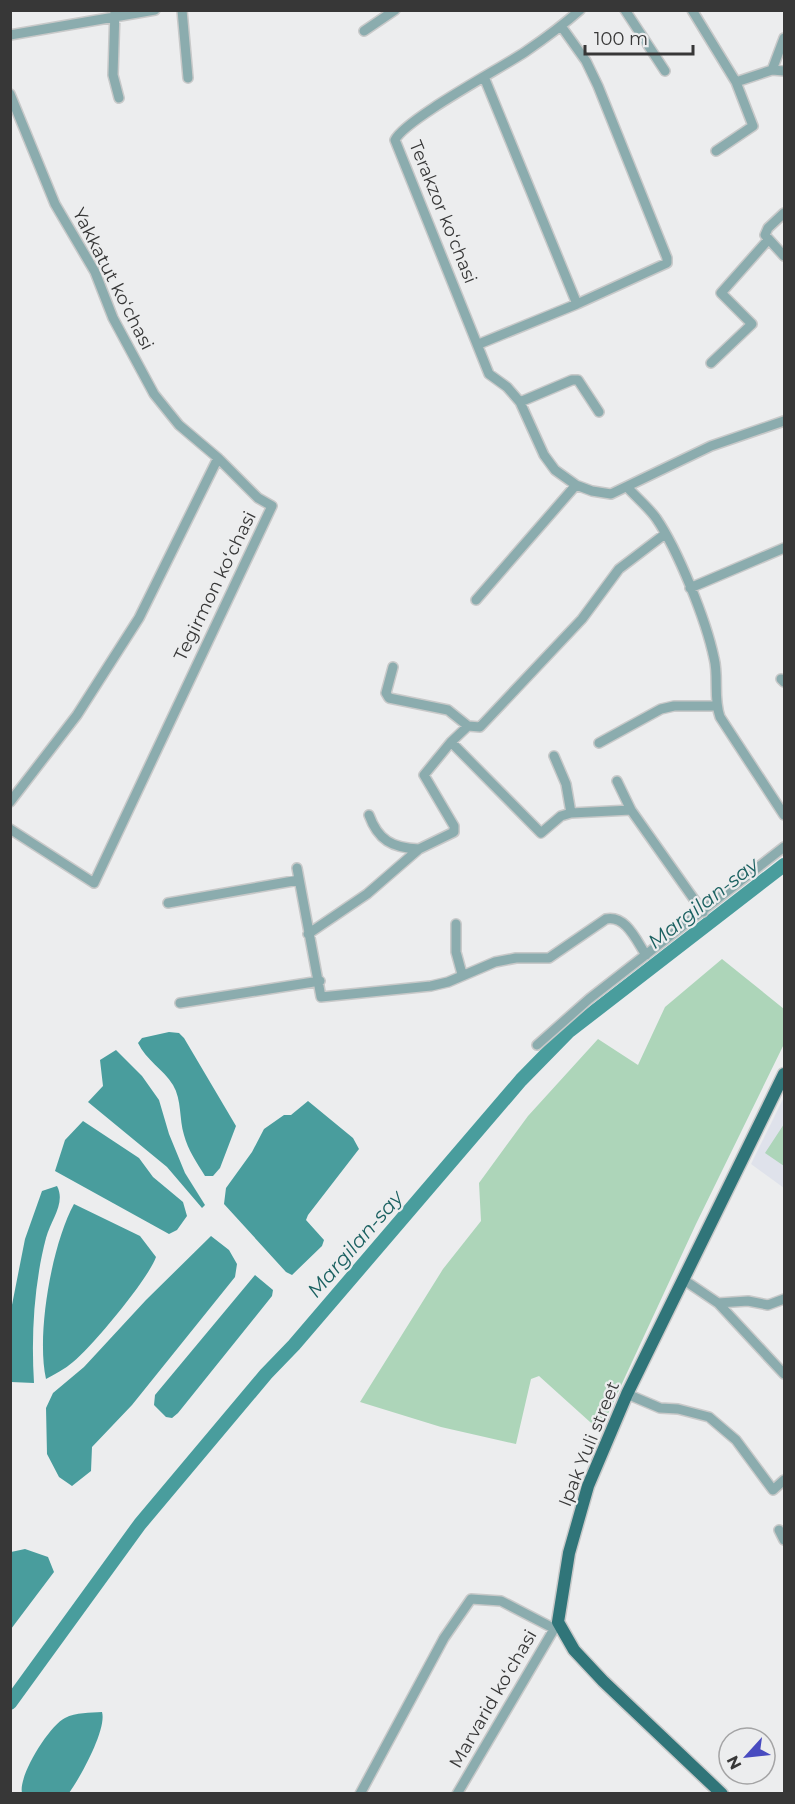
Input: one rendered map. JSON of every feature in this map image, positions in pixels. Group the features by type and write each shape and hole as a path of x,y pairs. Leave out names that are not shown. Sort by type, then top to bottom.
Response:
{"main road":[{"name":"Ipak Yuli street","path":"556,1625 569,1553 588,1486 627,1394 784,1074"},
{"path":"556,1625 574,1650 603,1681 722,1794"}],"street":[{"path":"10,35 116,14 155,10"},
{"path":"182,10 188,78"},
{"path":"364,31 395,10"},
{"name":"Terakzor koʻchasi","path":"520,402 507,387 489,374 396,140 398,135 420,119 561,26 580,10"},
{"path":"625,10 665,71"},
{"path":"692,10 736,82 753,126 716,152"},
{"path":"116,14 113,75 118,98"},
{"path":"479,344 664,265 668,258 598,86 586,61 561,26"},
{"path":"772,70 784,38"},
{"path":"736,82 772,70 784,71"},
{"path":"484,77 577,304"},
{"name":"Yakkatut koʻchasi","path":"10,94 58,210 95,272 113,318 154,394 179,425 218,458"},
{"path":"784,213 765,232 768,240 784,256"},
{"path":"711,363 752,324 721,293 768,240"},
{"path":"599,412 578,380 572,380 520,402 544,455 555,470 576,485 592,491 611,494 628,488 711,446 784,421"},
{"path":"10,802 78,715 139,618 218,458"},
{"name":"Tegirmon koʻchasi","path":"10,829 94,883 272,506 258,498 218,458"},
{"path":"476,600 576,485"},
{"path":"628,488 655,517 665,534 701,613 714,658 716,706 784,815"},
{"path":"393,667 386,693 389,698 448,710 468,726 480,727 582,619 619,569 665,534"},
{"path":"690,588 784,548"},
{"path":"599,743 661,709 674,706 716,706"},
{"path":"308,934 367,894 419,849 454,832 454,826 424,775 451,742 468,726"},
{"path":"451,742 496,785 537,831 544,832 561,816 571,813 631,810"},
{"path":"554,756 566,784 571,813"},
{"path":"617,781 631,810 703,912"},
{"path":"369,815 374,829 388,843 401,848 419,849"},
{"path":"537,1045 646,955 784,847"},
{"path":"297,868 308,934 320,981 321,997 431,986 448,982 462,974 495,962 549,958 606,919 613,917 624,923 646,955"},
{"path":"168,903 300,880"},
{"path":"456,924 456,952 462,974"},
{"path":"180,1003 320,981"},
{"path":"684,1280 718,1303 784,1374"},
{"path":"718,1303 748,1301 768,1305 784,1299"},
{"path":"627,1394 660,1408 678,1409 709,1417 736,1440 773,1490 784,1480"},
{"path":"779,1530 784,1540"},
{"path":"360,1794 444,1638 471,1599 501,1600 556,1625"},
{"name":"Marvarid koʻchasi","path":"458,1794 556,1625"}],"shaded area":[{"path":"784,1097 784,1188 751,1164"}],"green space":[{"path":"722,959 784,1009 784,1044 696,1224 600,1431 539,1376 531,1379 516,1444 441,1427 360,1402 443,1269 481,1221 479,1183 528,1116 598,1039 638,1065 665,1007"},
{"path":"784,1124 784,1166 765,1153"}],"water":[{"path":"169,1032 179,1033 184,1038 236,1126 220,1168 213,1176 205,1176 188,1146 182,1129 178,1097 173,1085 138,1043 142,1038"},
{"path":"116,1050 142,1076 159,1100 169,1134 185,1173 205,1205 202,1208 167,1167 88,1102 103,1086 100,1060"},
{"path":"308,1101 353,1138 359,1149 308,1215 306,1220 324,1240 322,1246 292,1275 286,1272 224,1204 226,1188 252,1152 264,1129 284,1115 291,1115"},
{"path":"83,1121 139,1158 153,1177 183,1202 187,1216 177,1230 169,1234 55,1171 65,1140"},
{"path":"57,1186 59,1205 46,1238 36,1291 33,1328 34,1383 11,1382 11,1310 25,1239 42,1191"},
{"path":"74,1204 140,1236 156,1257 132,1295 93,1342 70,1365 46,1379 43,1338 48,1290 59,1242"},
{"path":"211,1236 229,1250 237,1264 235,1277 132,1405 92,1447 91,1471 72,1486 59,1477 47,1454 46,1408 53,1393 84,1367 146,1300"},
{"path":"255,1275 273,1290 272,1296 178,1413 172,1418 166,1417 154,1405 155,1395"},
{"path":"25,1549 48,1557 54,1572 11,1629 11,1552"},
{"path":"102,1712 97,1741 69,1793 22,1793 25,1775 36,1752 58,1723 74,1715"}],"waterway":[{"name":"Margilan-say","path":"10,1703 140,1524 266,1374 294,1345 521,1080 568,1032 784,865"}]}
